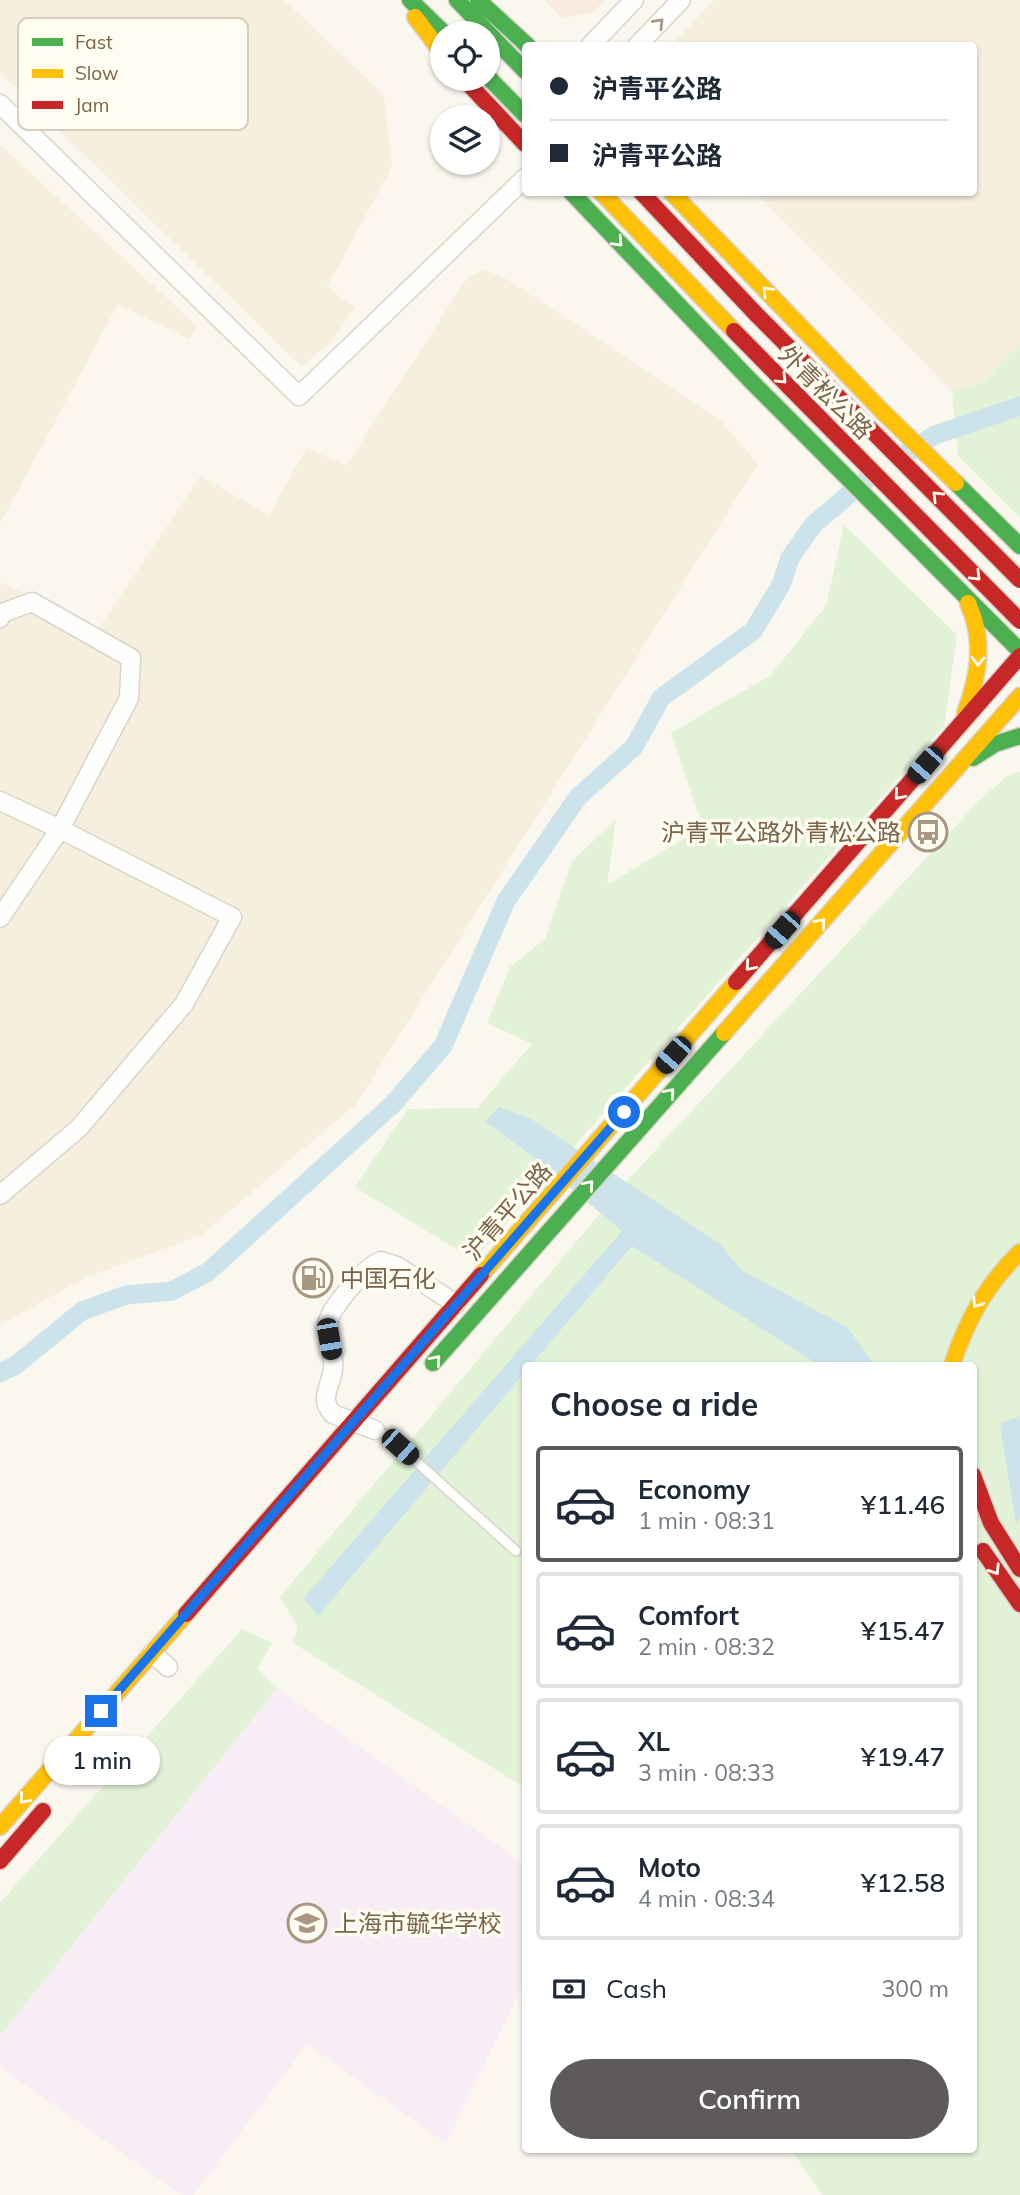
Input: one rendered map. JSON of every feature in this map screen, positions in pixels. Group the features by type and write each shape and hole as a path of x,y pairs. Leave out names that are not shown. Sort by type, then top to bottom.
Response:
{"main road":[{"path":"402,0 430,37"},
{"path":"410,0 432,21"},
{"path":"457,0 522,68"},
{"path":"478,0 524,42"},
{"path":"500,89 522,112"},
{"path":"475,91 522,141"},
{"path":"575,196 1020,654"},
{"name":"外青松公路","path":"605,196 1020,624"},
{"name":"外青松公路","path":"645,196 755,313 1020,580"},
{"path":"675,196 944,474 1020,545"},
{"path":"923,554 950,557 964,549 975,538 979,526 975,504"},
{"path":"975,504 1000,540 1020,580"},
{"path":"947,578 972,597 1020,624"},
{"path":"947,578 970,607 977,631 978,669 975,688 960,724"},
{"name":"沪青平公路","path":"0,1827 1020,654"},
{"name":"沪青平公路","path":"419,1379 1020,696"},
{"path":"946,781 995,744 1020,737"},
{"path":"953,1362 967,1319 995,1275 1020,1252"},
{"path":"977,1486 991,1523 1020,1569"},
{"path":"977,1540 1020,1605"},
{"path":"0,1860 53,1800"}],"street":[{"path":"594,42 634,0"},
{"path":"642,42 681,0"},
{"path":"0,104 18,122"},
{"path":"27,130 299,396 522,181"},
{"path":"0,618 2,613 32,602 131,657 130,698 60,829 0,918"},
{"path":"0,802 60,829 232,917 184,1004 168,1025 79,1128 0,1195"},
{"path":"375,1430 331,1412 325,1397 333,1370 327,1326 329,1314 369,1269 381,1261 397,1266 456,1304"},
{"path":"152,1653 168,1668"}],"lane":[{"path":"375,1430 389,1437 516,1551"}],"shaded area":[{"path":"0,0 284,0 384,95 392,167 327,287 355,307 332,342 301,366 59,130 248,130 248,18 18,18 18,91 0,73"},
{"path":"544,0 605,0 592,13 562,18"},
{"path":"714,0 1020,0 1020,343 982,383 952,391 759,196 977,196 977,42 675,42"},
{"path":"0,145 197,326 189,339 118,304 0,524"},
{"path":"484,270 505,278 722,422 758,464 356,1104 201,1235 85,1278 0,1325 0,582 98,629 200,476 269,515 307,447 346,466 467,278"},
{"name":"上海市毓华学校","path":"277,1688 522,1863 522,1987 446,2143 307,2044 193,2195 182,2195 0,2067 0,2036"}],"green space":[{"path":"1020,343 1020,518 958,456 952,391 982,383"},
{"path":"844,525 957,635 944,726 474,1260 355,1187 408,1109 477,1108 532,1044 487,1023 510,967 545,939 572,861 616,820 607,885 703,827 671,733 771,675 826,606"},
{"path":"1020,771 1020,2195 822,2195 794,2153 977,2153 977,1362 522,1362 522,1786 293,1643 298,1627 280,1597 627,1181 980,800 1006,777"},
{"path":"242,1629 272,1643 257,1669 277,1688 0,2036 0,1903"}],"water":[{"path":"499,1107 531,1119 720,1244 741,1270 847,1327 873,1362 814,1362 632,1246 534,1362 522,1362 522,1376 318,1616 304,1598 622,1231 531,1155 485,1121"},
{"path":"1020,1416 1020,1517 1016,1524 1000,1424"}],"waterway":[{"path":"907,453 935,435 1020,406"},
{"path":"0,1373 16,1365 82,1311 126,1295 172,1291 208,1272 393,1104 443,1046 506,901 578,797 634,747 661,698 753,631 781,585 790,558 813,525 867,479"}],"traffic: fast":[{"path":"410,0 432,21"},
{"path":"457,0 522,68"},
{"path":"478,0 524,42"},
{"path":"500,89 522,112"},
{"path":"575,196 748,378 1020,651"},
{"path":"956,483 1020,546"},
{"path":"973,758 995,744 1020,736"},
{"path":"433,1363 724,1033"}],"traffic: slow":[{"path":"415,17 430,37"},
{"path":"605,196 734,331"},
{"path":"675,196 882,411 956,483"},
{"path":"965,713 974,685 978,658 977,631 968,603"},
{"path":"724,1033 1020,696"},
{"path":"481,1275 736,982"},
{"path":"953,1362 964,1333 987,1290 1020,1252"},
{"path":"0,1827 186,1614"}],"traffic: jam":[{"path":"475,91 522,141"},
{"path":"645,196 755,313"},
{"path":"755,313 1020,580"},
{"path":"734,331 1020,621"},
{"path":"736,982 1020,656"},
{"path":"186,1614 481,1275"},
{"path":"977,1486 991,1523 1020,1569"},
{"path":"983,1551 1020,1604"},
{"path":"0,1861 43,1811"}],"place":[{"name":"沪青平公路外青松公路","path":"928,832"},
{"name":"中国石化","path":"313,1278"},
{"name":"上海市毓华学校","path":"307,1923"}],"route":[{"path":"101,1711 624,1112"}]}
